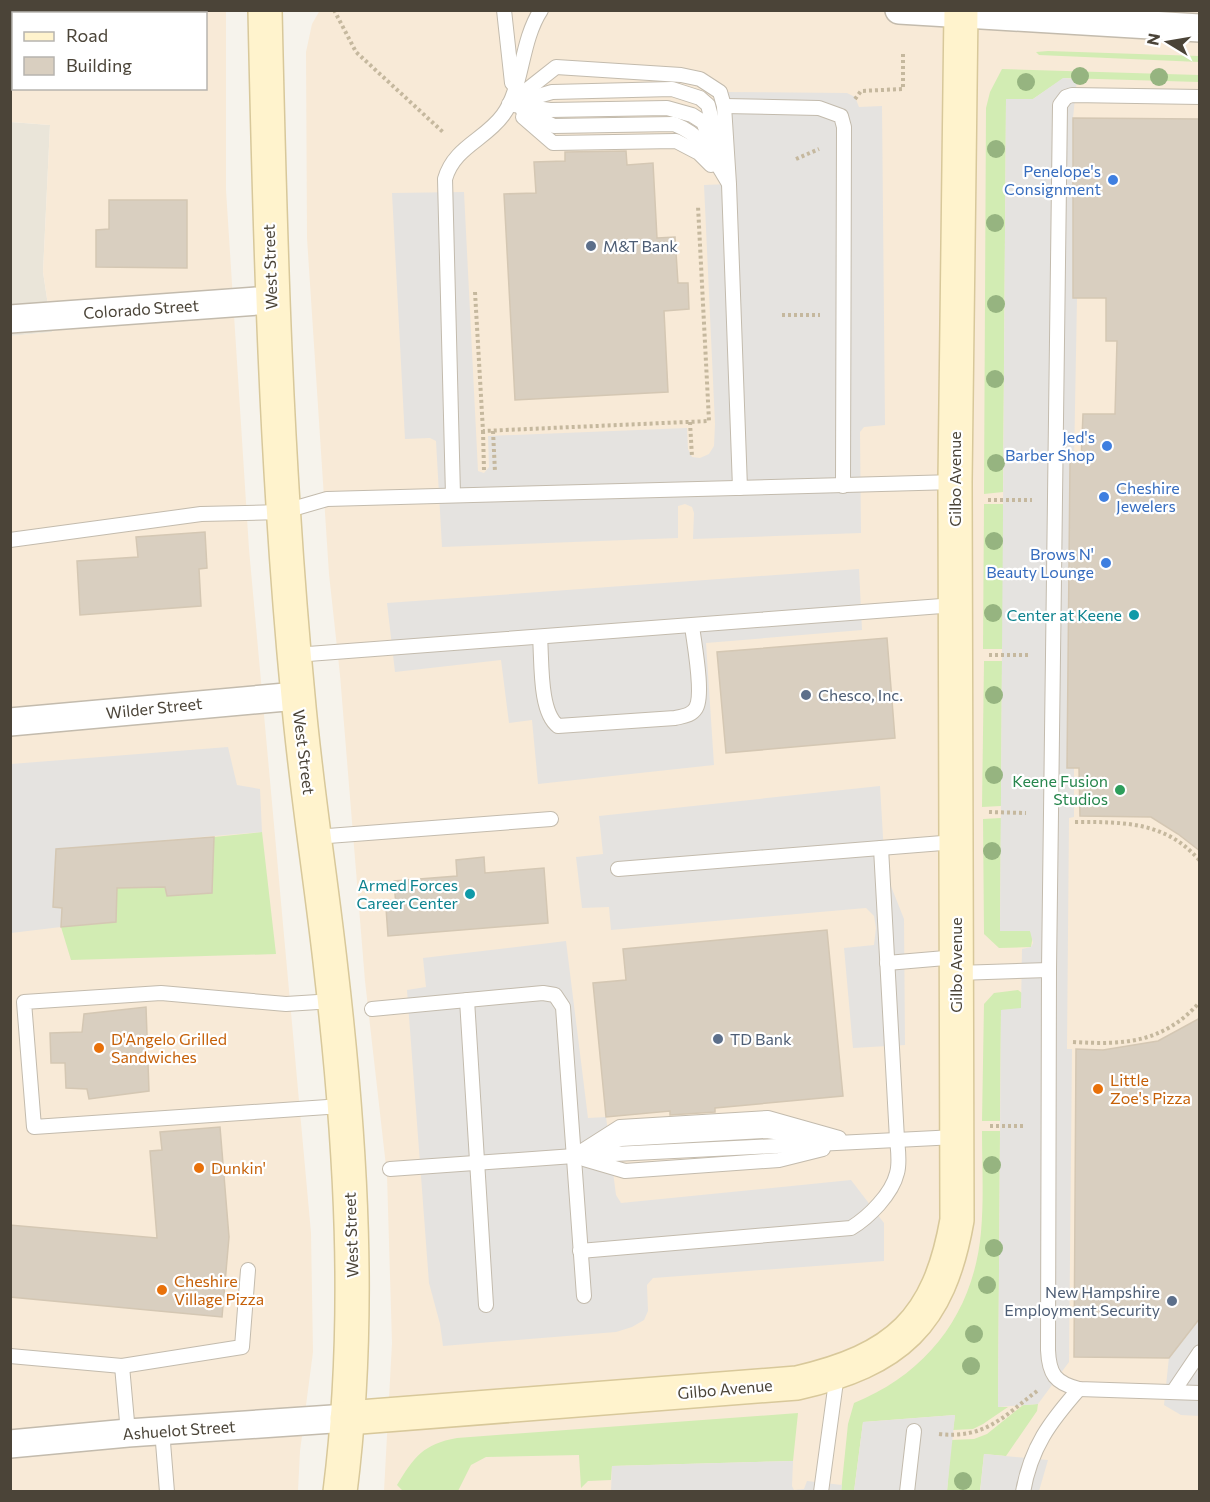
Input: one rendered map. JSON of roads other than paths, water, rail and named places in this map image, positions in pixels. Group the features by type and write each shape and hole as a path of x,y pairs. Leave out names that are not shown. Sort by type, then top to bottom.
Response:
{"street":[{"name":"West Street","path":"265,10 271,300 282,512 297,696 334,1001 349,1173 353,1265 347,1419 340,1491"},
{"path":"899,10 1200,28"},
{"name":"Gilbo Avenue","path":"347,1419 786,1384 837,1374 868,1361 896,1343 924,1314 939,1288 951,1258 957,1220 955,491 962,13"},
{"name":"Colorado Street","path":"10,319 271,300"},
{"name":"Wilder Street","path":"10,722 297,696"},
{"name":"Ashuelot Street","path":"10,1444 162,1430 347,1419"}],"lane":[{"path":"504,10 511,98 553,143 676,141 699,153 729,184"},
{"path":"453,495 445,179 455,156 502,116 511,98 526,42 541,10"},
{"path":"511,98 556,68 627,70 700,79 720,92 724,106 729,184 740,488"},
{"path":"511,98 552,92 648,87 690,93 708,105 729,184"},
{"path":"1200,97 1072,95 1066,97 1060,105 1049,970 1049,1367 1053,1378 1079,1389 1200,1393"},
{"path":"511,98 550,110 667,108 692,115 703,122 729,184"},
{"path":"724,106 819,108 842,122 843,486"},
{"path":"10,540 201,514 282,512 327,499 843,486 955,491"},
{"path":"295,655 955,605"},
{"path":"540,637 546,706 550,719 558,726 663,719 689,715 696,708 699,695 692,626"},
{"path":"315,837 551,819"},
{"path":"618,869 880,848 955,827"},
{"path":"580,1251 851,1227 871,1213 893,1184 898,1166 897,1139 880,848"},
{"path":"887,963 1049,970"},
{"path":"334,1001 286,1004 161,993 24,1002 34,1127 342,1106"},
{"path":"372,1009 543,993 555,995 563,1007 584,1296"},
{"path":"467,1000 486,1305"},
{"path":"574,1156 620,1127 768,1118 852,1141"},
{"path":"390,1169 574,1156 897,1139 956,1132"},
{"path":"10,1356 122,1366 242,1347 248,1270"},
{"path":"1173,1392 1200,1352"},
{"path":"122,1366 128,1433"},
{"path":"821,1491 837,1374"},
{"path":"1023,1491 1032,1454 1057,1414 1079,1389"},
{"path":"162,1430 167,1491"},
{"path":"907,1491 914,1431"}],"place":[{"name":"Penelope's Consignment","path":"1113,180"},
{"name":"M&T Bank","path":"591,246"},
{"name":"Jed's Barber Shop","path":"1107,446"},
{"name":"Cheshire Jewelers","path":"1104,497"},
{"name":"Brows N' Beauty Lounge","path":"1106,563"},
{"name":"Center at Keene","path":"1134,615"},
{"name":"Chesco, Inc.","path":"806,695"},
{"name":"Keene Fusion Studios","path":"1120,790"},
{"name":"Armed Forces Career Center","path":"470,894"},
{"name":"TD Bank","path":"718,1039"},
{"name":"D'Angelo Grilled Sandwiches","path":"99,1048"},
{"name":"Little Zoe's Pizza","path":"1098,1089"},
{"name":"Dunkin'","path":"199,1168"},
{"name":"Cheshire Village Pizza","path":"162,1290"},
{"name":"New Hampshire Employment Security","path":"1172,1301"}]}
